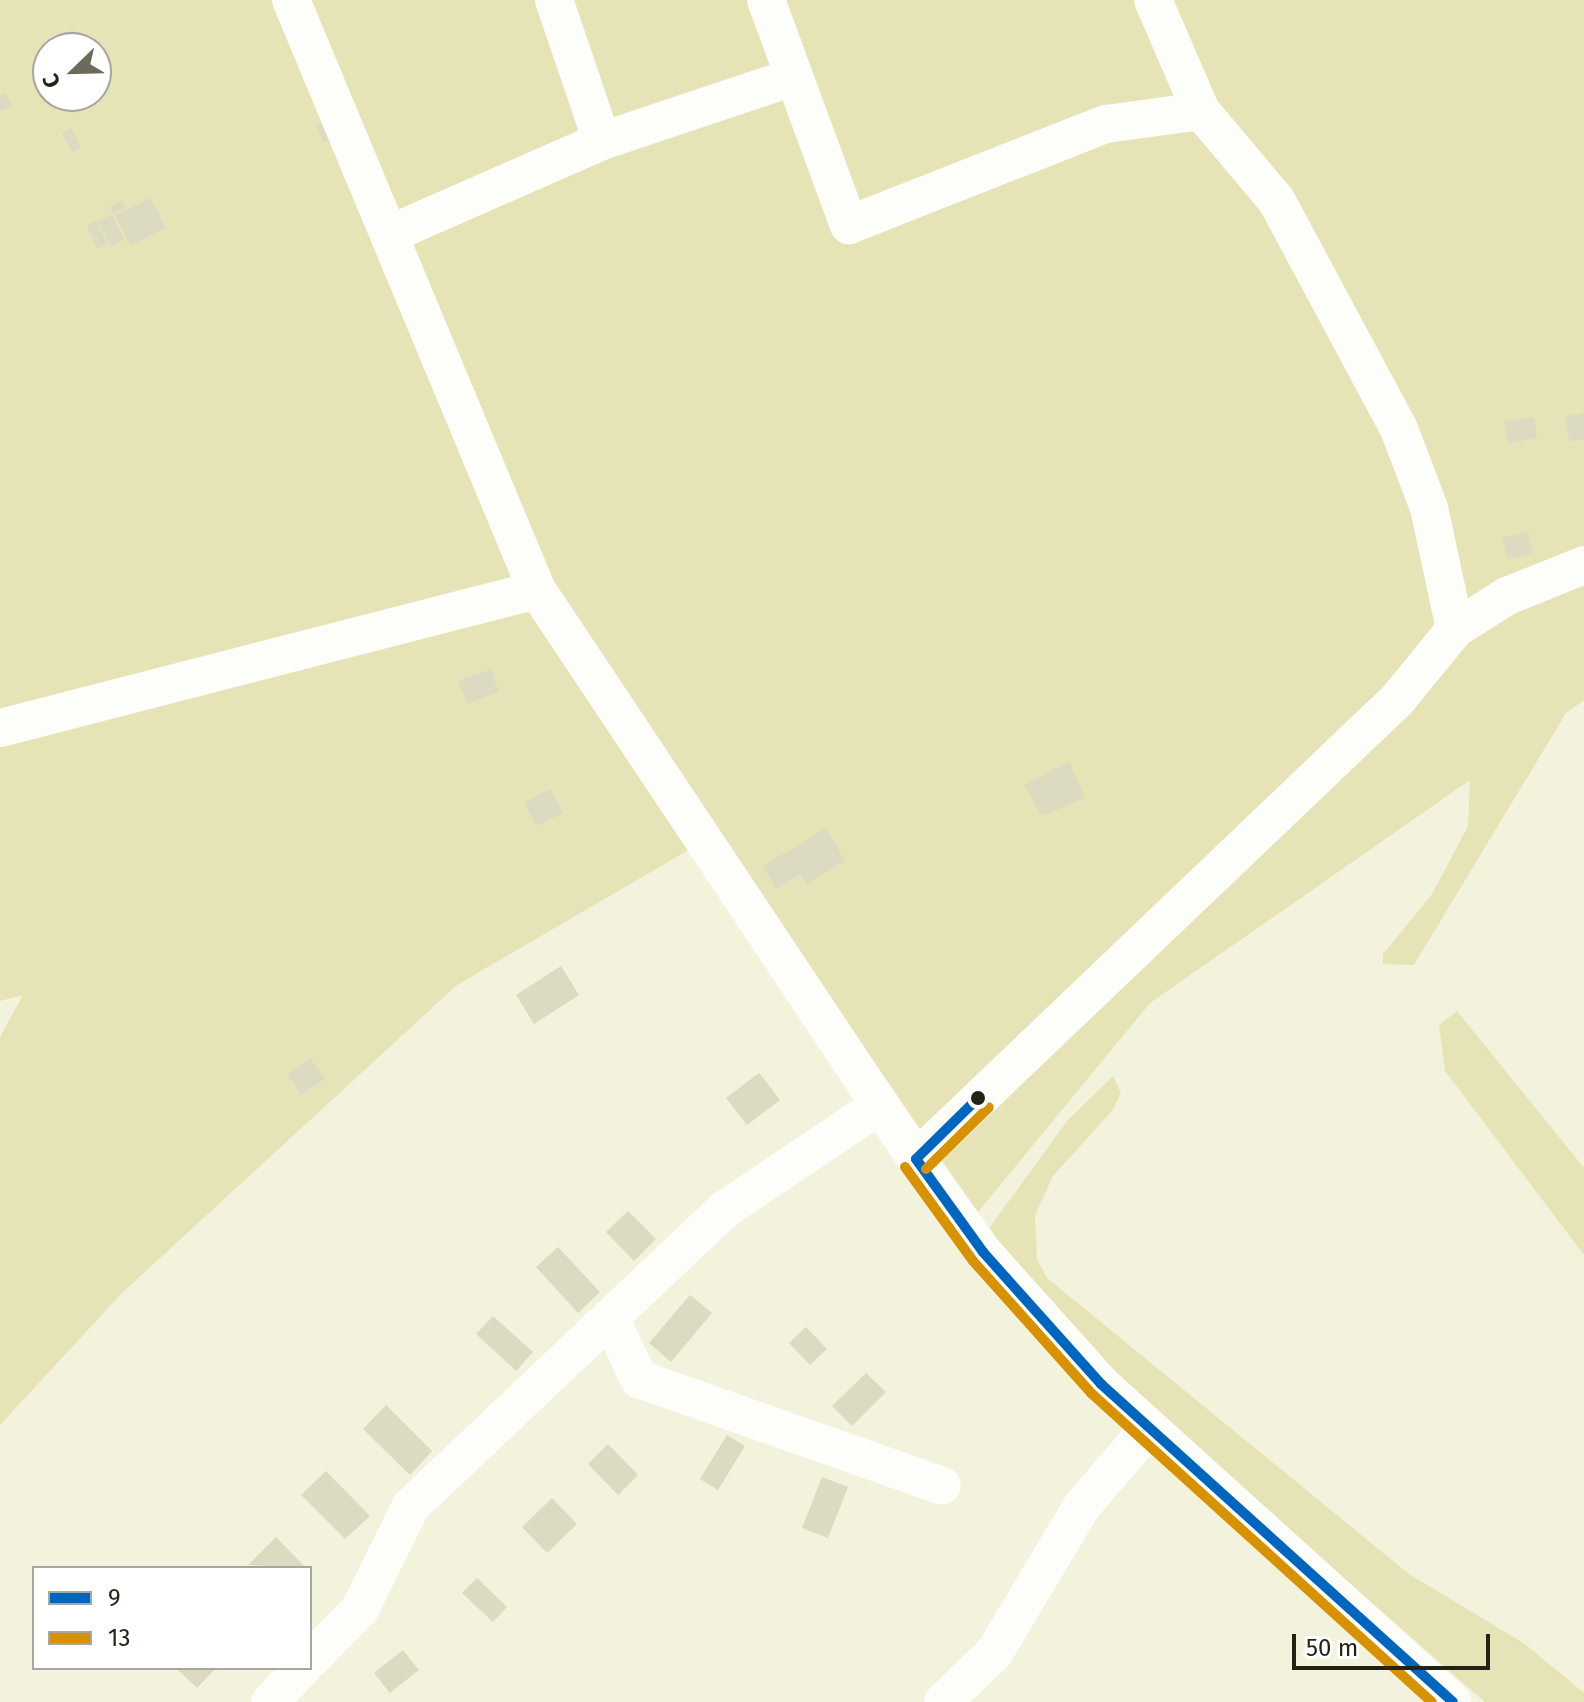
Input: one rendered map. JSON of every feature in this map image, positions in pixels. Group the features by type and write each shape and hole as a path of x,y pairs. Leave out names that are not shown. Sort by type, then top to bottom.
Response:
{"street":[{"path":"291,0 537,590 916,1159 1040,1321 1149,1428 1453,1702"},
{"path":"554,0 602,141"},
{"path":"766,0 790,78 849,225 1106,124 1201,111"},
{"path":"1153,0 1201,111 1276,200 1399,429 1429,508 1455,629"},
{"path":"390,234 602,141 790,78"},
{"path":"916,1159 1398,699 1455,629 1507,596 1584,565"},
{"path":"0,728 537,590"},
{"path":"312,1658 360,1609 411,1506 724,1210 880,1105"},
{"path":"610,1318 639,1379 942,1486"},
{"path":"943,1702 994,1653 1082,1506 1149,1428"},
{"path":"270,1702 300,1670"}],"shaded area":[{"path":"0,0 1584,0 1584,700 1566,713 1414,965 1383,964 1383,954 1432,894 1468,826 1470,780 1150,1003 978,1212 716,834 457,985 122,1293 0,1425 0,1037 23,995 0,1001"},
{"path":"1457,1011 1584,1168 1584,1255 1445,1071 1439,1025"},
{"path":"1113,1076 1121,1093 1112,1111 1053,1176 1035,1215 1037,1259 1047,1278 1409,1574 1525,1644 1584,1693 1584,1702 1485,1702 1168,1424 1003,1260 990,1227 1068,1120"}],"building":[{"path":"6,93 12,106 0,111 0,96"},
{"path":"329,121 336,137 323,142 317,126"},
{"path":"71,128 81,148 72,153 62,133"},
{"path":"151,198 166,228 130,246 115,215"},
{"path":"121,200 125,207 113,213 110,207"},
{"path":"112,215 124,240 111,246 98,221"},
{"path":"97,220 107,244 97,249 87,225"},
{"path":"1584,413 1584,439 1569,441 1565,416"},
{"path":"1534,417 1537,438 1508,443 1504,421"},
{"path":"1528,531 1533,553 1508,559 1502,538"},
{"path":"491,669 499,692 467,704 458,681"},
{"path":"1069,761 1085,798 1042,816 1024,785"},
{"path":"551,789 563,813 536,826 524,802"},
{"path":"826,828 845,861 807,884 801,874 776,889 763,866"},
{"path":"561,966 579,995 534,1024 516,995"},
{"path":"310,1058 325,1079 301,1095 287,1074"},
{"path":"759,1073 780,1100 747,1125 726,1098"},
{"path":"628,1211 656,1239 634,1261 606,1232"},
{"path":"558,1247 600,1292 578,1313 536,1267"},
{"path":"690,1295 712,1313 671,1362 649,1343"},
{"path":"493,1316 533,1352 516,1371 476,1334"},
{"path":"806,1327 827,1349 810,1365 789,1343"},
{"path":"866,1373 886,1392 852,1426 832,1406"},
{"path":"386,1405 432,1451 410,1475 363,1429"},
{"path":"727,1435 745,1446 718,1490 700,1479"},
{"path":"608,1444 638,1475 618,1495 588,1464"},
{"path":"326,1471 370,1516 345,1539 301,1495"},
{"path":"822,1477 848,1487 828,1538 802,1528"},
{"path":"552,1498 577,1524 547,1553 522,1527"},
{"path":"276,1537 304,1566 267,1566 248,1565"},
{"path":"477,1578 507,1607 493,1622 462,1593"},
{"path":"403,1650 419,1670 390,1693 374,1673"},
{"path":"178,1670 214,1670 197,1688"}],"transit line":[{"name":"9","path":"916,1159 979,1097"},
{"name":"13","path":"926,1169 989,1107"},
{"name":"9","path":"916,1159 983,1252 1101,1384 1453,1702"},
{"name":"13","path":"905,1167 973,1261 1091,1393 1432,1702"}]}
